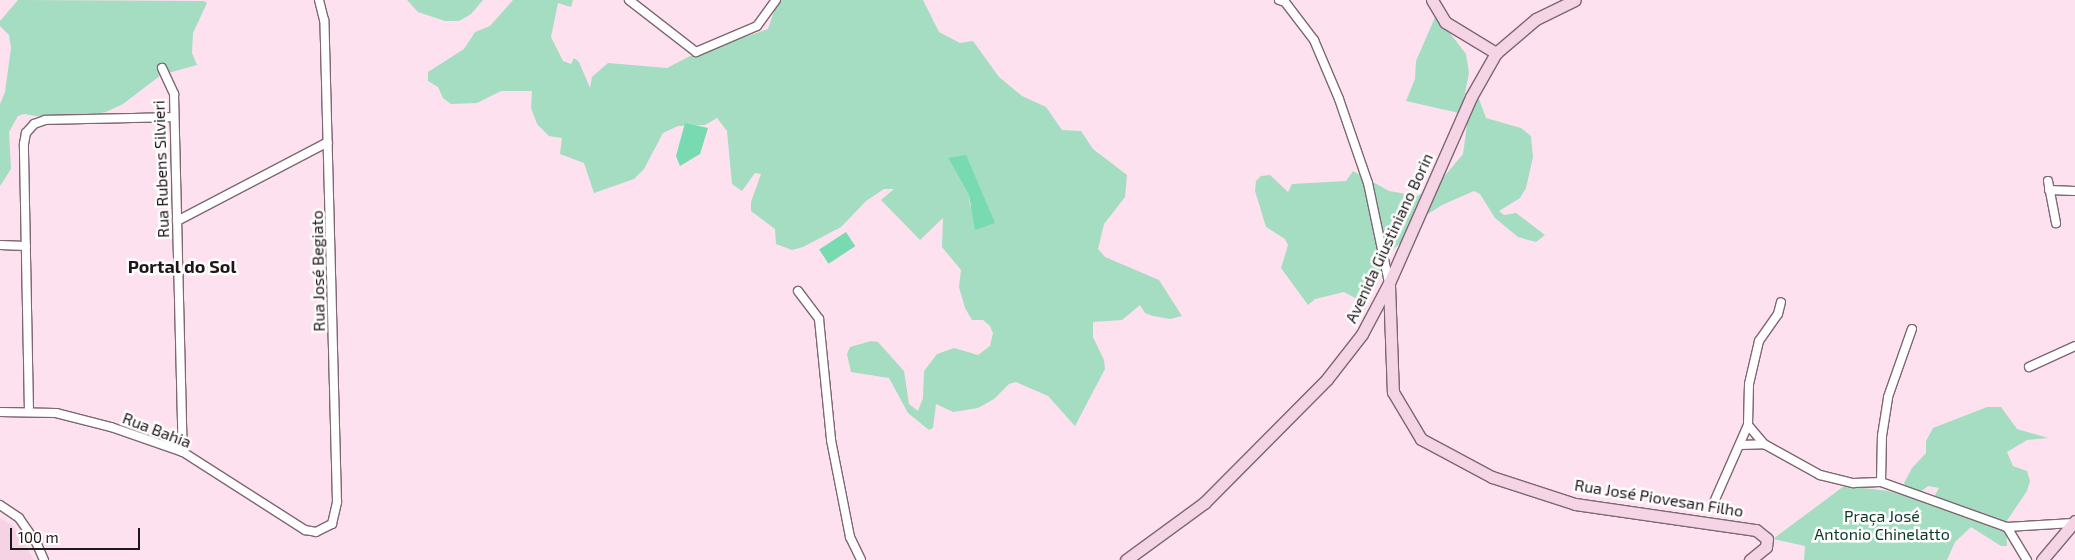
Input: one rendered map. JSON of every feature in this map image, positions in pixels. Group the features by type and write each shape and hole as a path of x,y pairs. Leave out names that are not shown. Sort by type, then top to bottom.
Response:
{"main road":[{"path":"1432,0 1445,22 1496,53"},
{"name":"Avenida Giustiniano Borin","path":"1126,560 1204,503 1327,379 1362,334 1389,282 1471,98 1496,53 1536,19 1575,0"},
{"name":"Rua José Piovesan Filho","path":"1389,282 1393,392 1421,439 1492,477 1575,504 1756,530 1767,539 1766,547 1750,560"},
{"path":"2042,560 2074,522"}],"street":[{"name":"Rua José Begiato","path":"316,532 332,524 337,502 324,20 319,0"},
{"path":"629,0 696,52 757,26 776,0"},
{"path":"1279,0 1285,2 1314,40 1339,99 1368,183 1389,282"},
{"name":"Rua Rubens Silvieri","path":"162,68 174,94 183,452"},
{"path":"29,412 24,144 26,133 34,124 45,120 174,117"},
{"path":"177,221 328,142"},
{"path":"2056,223 2048,185 2075,191"},
{"path":"0,245 26,246"},
{"path":"798,291 820,319 831,440 850,538 861,560"},
{"path":"1714,502 1748,426 1753,362 1759,341 1778,314 1781,302"},
{"path":"1881,482 1882,436 1888,397 1912,329"},
{"path":"2029,367 2075,346"},
{"name":"Rua Bahia","path":"0,412 29,412 77,416 183,452 287,519 316,532"},
{"path":"1748,426 1764,444 1820,475 1853,483 1881,482 2007,527 2074,522"},
{"path":"1740,445 1764,444"},
{"path":"0,505 19,518 36,542 44,560"},
{"path":"2007,527 2027,560"}],"shaded area":[{"path":"685,123 708,128 700,154 680,166 676,156"},
{"path":"966,155 995,223 975,230 969,195 948,158"},
{"path":"846,232 855,246 828,264 819,249"},
{"path":"0,518 13,526 34,560 0,560"}],"green space":[{"path":"18,0 204,1 207,3 193,33 192,53 197,65 161,75 123,104 106,112 60,120 24,114 18,116 9,132 11,169 0,186 0,104 5,92 11,48 9,35 0,26 0,21"},
{"path":"407,0 483,0 471,14 459,21 445,21 418,12"},
{"path":"513,0 573,0 571,7 558,3 551,37 563,61 571,64 574,58 579,62 590,88 592,77 608,63 667,68 723,39 745,37 768,29 778,0 923,0 939,32 960,43 973,41 999,77 1022,96 1046,107 1062,130 1081,131 1093,149 1127,175 1125,197 1104,224 1098,249 1105,257 1159,280 1182,316 1170,319 1153,316 1145,313 1140,305 1122,320 1093,322 1093,337 1104,360 1105,369 1075,426 1048,396 1016,382 1009,384 994,399 978,408 953,412 936,404 933,428 929,430 908,413 889,378 851,372 847,354 850,347 871,341 878,342 904,371 909,404 918,411 923,398 924,371 937,354 954,348 978,355 990,346 993,333 990,326 983,320 972,320 965,308 959,287 961,270 942,247 943,218 920,240 881,200 894,189 884,189 866,201 841,227 803,247 792,250 776,244 775,229 751,211 751,202 761,174 755,173 742,191 732,184 727,131 717,118 705,125 678,126 663,133 644,169 634,179 594,193 584,163 560,154 562,138 549,136 537,124 531,108 532,91 501,91 477,103 451,104 443,98 438,87 428,81 428,72 464,49 475,32 490,26","holes":["948,158 995,223 970,206 969,195"]},
{"path":"1436,15 1466,54 1469,73 1464,98 1476,91 1486,118 1521,128 1531,136 1533,157 1526,188 1520,198 1499,211 1504,215 1516,213 1545,235 1536,242 1518,237 1495,218 1480,194 1474,191 1442,205 1420,219 1409,235 1385,257 1377,284 1364,303 1344,292 1315,299 1308,305 1281,268 1288,245 1285,239 1266,227 1255,191 1256,181 1261,176 1270,175 1288,192 1292,184 1346,181 1353,171 1389,191 1418,196 1443,178 1463,154 1467,125 1459,113 1406,101 1415,79 1416,61"},
{"name":"Praça José Antonio Chinelatto","path":"1987,407 2001,407 2017,429 2048,438 2027,440 2007,452 2013,466 2027,471 2030,481 2027,491 2006,522 2007,546 2001,546 1971,527 1955,542 1947,560 1804,560 1805,546 1773,539 1844,486 1889,491 1931,502 1939,488 1928,486 1919,493 1907,490 1904,483 1912,468 1926,453 1926,441 1933,428"}],"district":[{"name":"Portal do Sol","path":"182,266"}]}
